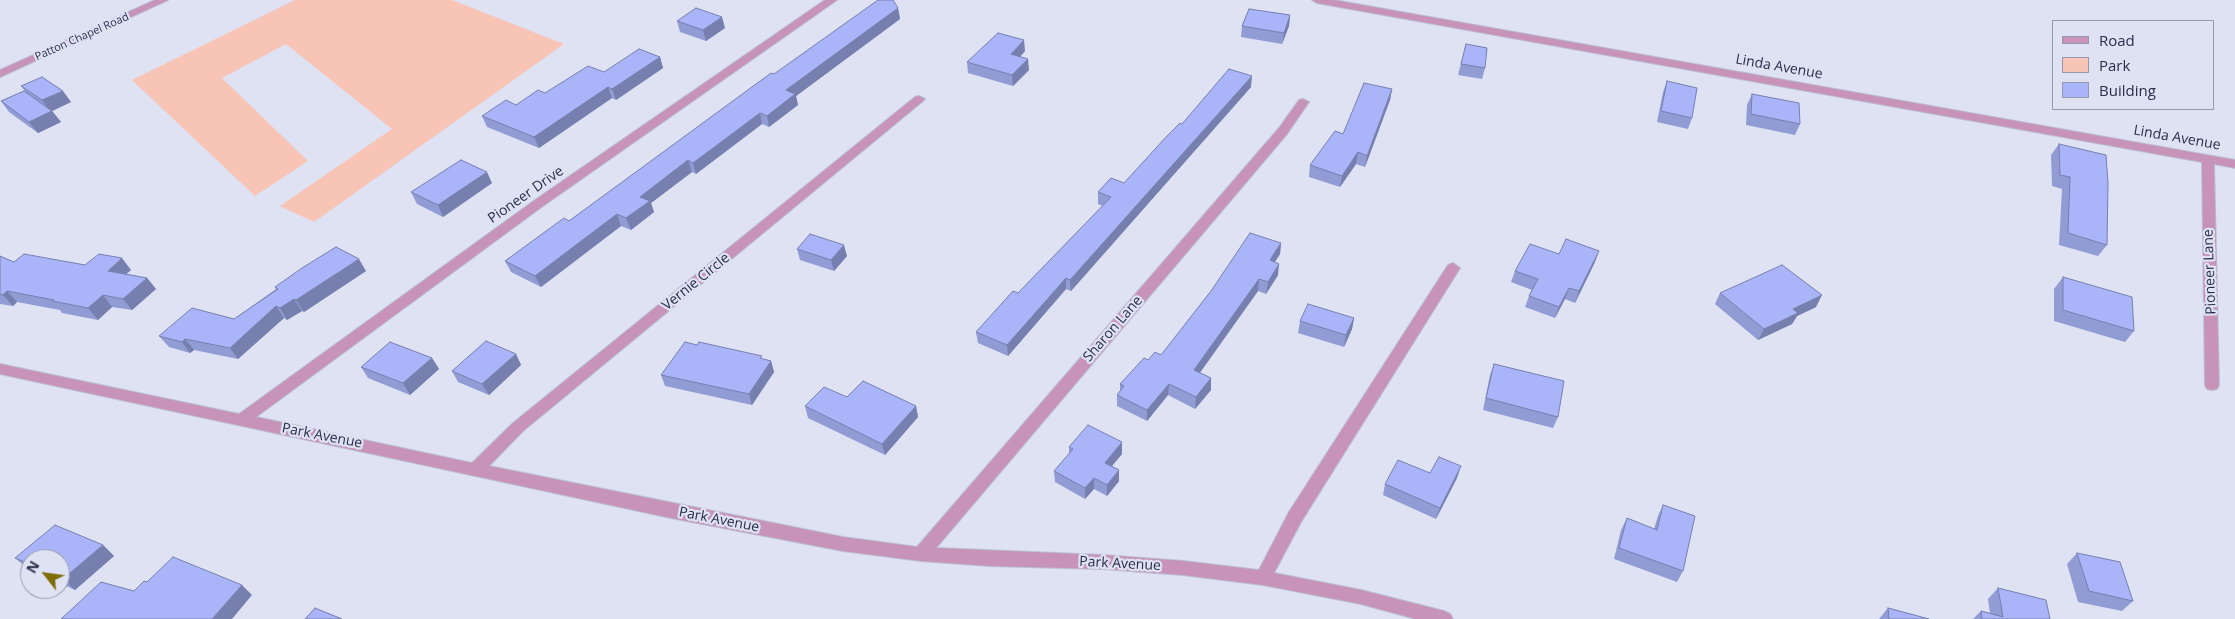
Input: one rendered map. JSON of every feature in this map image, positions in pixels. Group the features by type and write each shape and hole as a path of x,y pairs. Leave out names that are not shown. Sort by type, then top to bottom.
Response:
{"street":[{"name":"Patton Chapel Road","path":"0,74 163,0"},
{"name":"Pioneer Drive","path":"241,420 540,203 832,0"},
{"name":"Linda Avenue","path":"1317,0 2235,164"},
{"name":"Vernie Circle","path":"476,468 518,428 919,99"},
{"name":"Sharon Lane","path":"921,554 1283,131 1303,102"},
{"name":"Pioneer Lane","path":"2208,159 2212,385"},
{"path":"1263,578 1295,516 1452,268"},
{"name":"Park Avenue","path":"0,369 476,468 671,511 825,540 921,554 990,559 1103,562 1184,568 1263,578 1361,597 1444,619"}],"green space":[{"path":"295,0 452,0 564,44 314,222 280,206 392,129 286,44 222,78 308,161 255,196 132,80"}],"building":[{"path":"878,0 893,0 898,8 786,90 795,94 767,116 760,113 693,163 688,160 640,197 650,201 626,218 617,214 535,276 505,261 564,218 569,221 771,73 774,74"},
{"path":"696,8 722,17 703,30 677,21"},
{"path":"1249,9 1290,15 1284,33 1242,26"},
{"path":"998,33 1024,40 1011,54 1028,59 1012,75 967,62"},
{"path":"1466,44 1487,48 1485,68 1461,64"},
{"path":"639,49 660,57 612,89 608,87 534,137 482,116 506,100 516,105 538,90 545,93 588,66 604,72"},
{"path":"1229,69 1252,76 1070,280 1066,278 1007,345 976,332 1013,291 1018,293 1111,197 1098,192 1111,178 1124,183 1166,137 1180,123 1182,124"},
{"path":"42,77 63,91 42,100 21,86"},
{"path":"1667,81 1697,88 1692,118 1661,111"},
{"path":"1364,83 1392,89 1367,156 1358,152 1342,176 1310,165 1335,131 1343,134"},
{"path":"24,91 52,111 29,122 1,101"},
{"path":"1752,94 1799,103 1800,124 1751,114"},
{"path":"2059,144 2106,155 2108,183 2107,245 2068,233 2070,177 2060,175"},
{"path":"461,160 487,172 438,205 411,192"},
{"path":"1250,233 1281,243 1270,260 1279,264 1268,282 1259,279 1194,370 1211,378 1196,397 1169,384 1147,410 1117,395 1124,386 1120,384 1144,358 1148,360 1155,352 1161,355 1211,291"},
{"path":"810,234 844,245 831,260 797,249"},
{"path":"1566,239 1599,251 1579,291 1569,288 1559,307 1529,296 1538,279 1515,271 1530,244 1559,254"},
{"path":"336,247 359,259 296,300 294,299 280,308 276,306 230,348 185,339 182,342 159,336 192,308 234,319 278,289 275,287"},
{"path":"24,254 85,265 99,254 122,258 108,271 147,278 123,299 103,295 88,308 7,291 3,295 0,294 0,256 14,262"},
{"path":"1782,265 1822,295 1793,309 1798,313 1764,329 1720,293"},
{"path":"2063,277 2132,297 2134,331 2063,310"},
{"path":"1308,304 1354,318 1346,335 1300,321"},
{"path":"486,341 516,354 482,384 452,371"},
{"path":"390,342 432,358 403,383 361,367"},
{"path":"685,342 697,345 699,342 762,356 760,358 771,361 749,394 661,375"},
{"path":"1494,364 1564,381 1558,417 1486,398"},
{"path":"863,381 916,406 882,444 805,406 824,387 847,397"},
{"path":"1088,425 1122,442 1105,463 1119,470 1107,485 1094,478 1085,488 1054,471 1073,449 1069,447"},
{"path":"1439,457 1461,466 1440,508 1385,484 1398,460 1430,473"},
{"path":"1663,505 1695,516 1683,571 1619,548 1627,518 1657,530"},
{"path":"55,525 103,545 70,573 70,549 26,549"},
{"path":"2077,553 2120,562 2133,601 2089,591"},
{"path":"173,557 242,585 212,619 61,619 101,582 134,591 144,581 147,582"},
{"path":"1998,588 2046,600 2050,619 1982,619 1981,611 2003,617"},
{"path":"315,608 342,619 305,619"},
{"path":"1888,608 1929,619 1889,619"}]}
